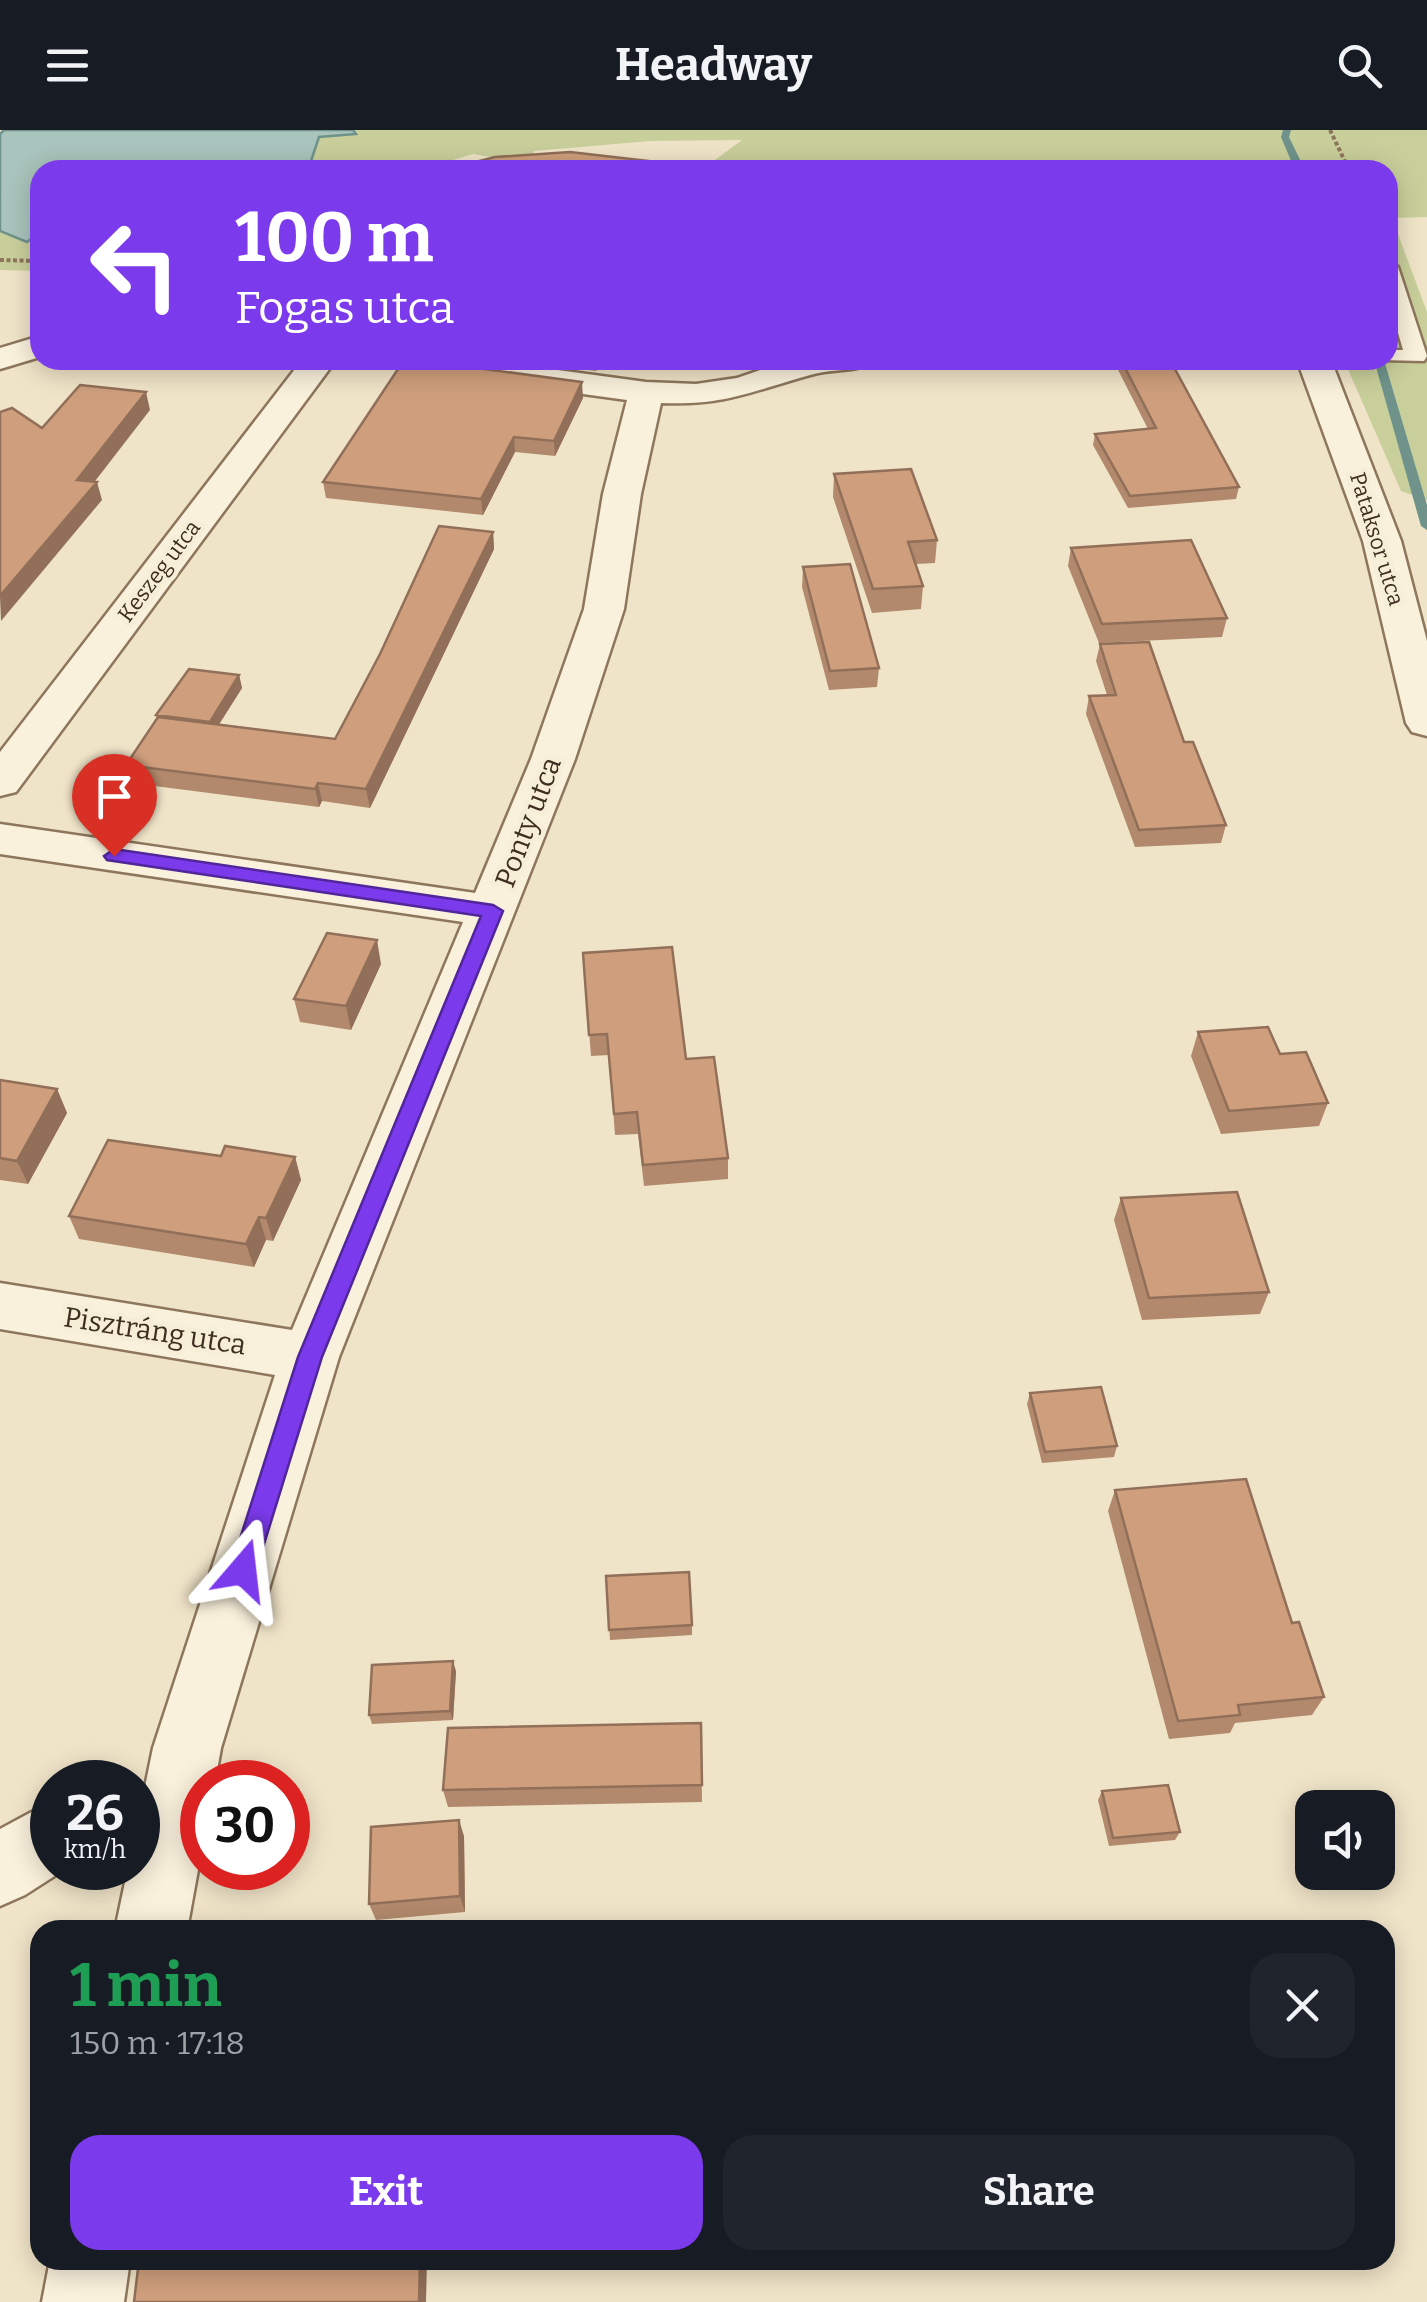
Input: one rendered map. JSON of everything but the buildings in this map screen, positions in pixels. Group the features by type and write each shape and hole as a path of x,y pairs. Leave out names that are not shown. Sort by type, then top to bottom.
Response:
{"street":[{"path":"0,359 30,349"},
{"name":"Keszeg utca","path":"0,782 311,370"},
{"path":"482,370 646,392 696,394 743,386 790,370"},
{"name":"Pataksor utca","path":"1318,370 1382,540 1427,723"},
{"name":"Ponty utca","path":"152,1920 161,1765 310,1357 553,759 604,609 622,494 646,392"},
{"path":"0,839 493,911"},
{"name":"Pisztráng utca","path":"0,1306 310,1357"},
{"path":"0,1870 30,1850"},
{"path":"84,2302 89,2270"}],"lane":[{"path":"1398,299 1416,356 1398,356"}],"path":[{"path":"1330,130 1344,160"},
{"path":"0,260 30,261"}],"green space":[{"path":"353,130 1427,130 1427,217 1398,218 1398,160 715,160 742,140 650,141 534,151 532,158 508,160 473,154 453,160 311,160 319,137 355,134"},
{"path":"0,231 27,242 30,240 30,271 0,270"},
{"path":"1398,234 1427,312 1427,500 1401,491 1348,370 1398,370"}],"water":[{"path":"4,130 353,130 356,134 319,137 311,160 30,160 27,242 0,231 0,134"}],"waterway":[{"path":"1287,130 1285,137 1295,160"},
{"path":"1382,370 1427,526"}],"route":[{"path":"114,856 493,911 310,1357 243,1570"}]}
